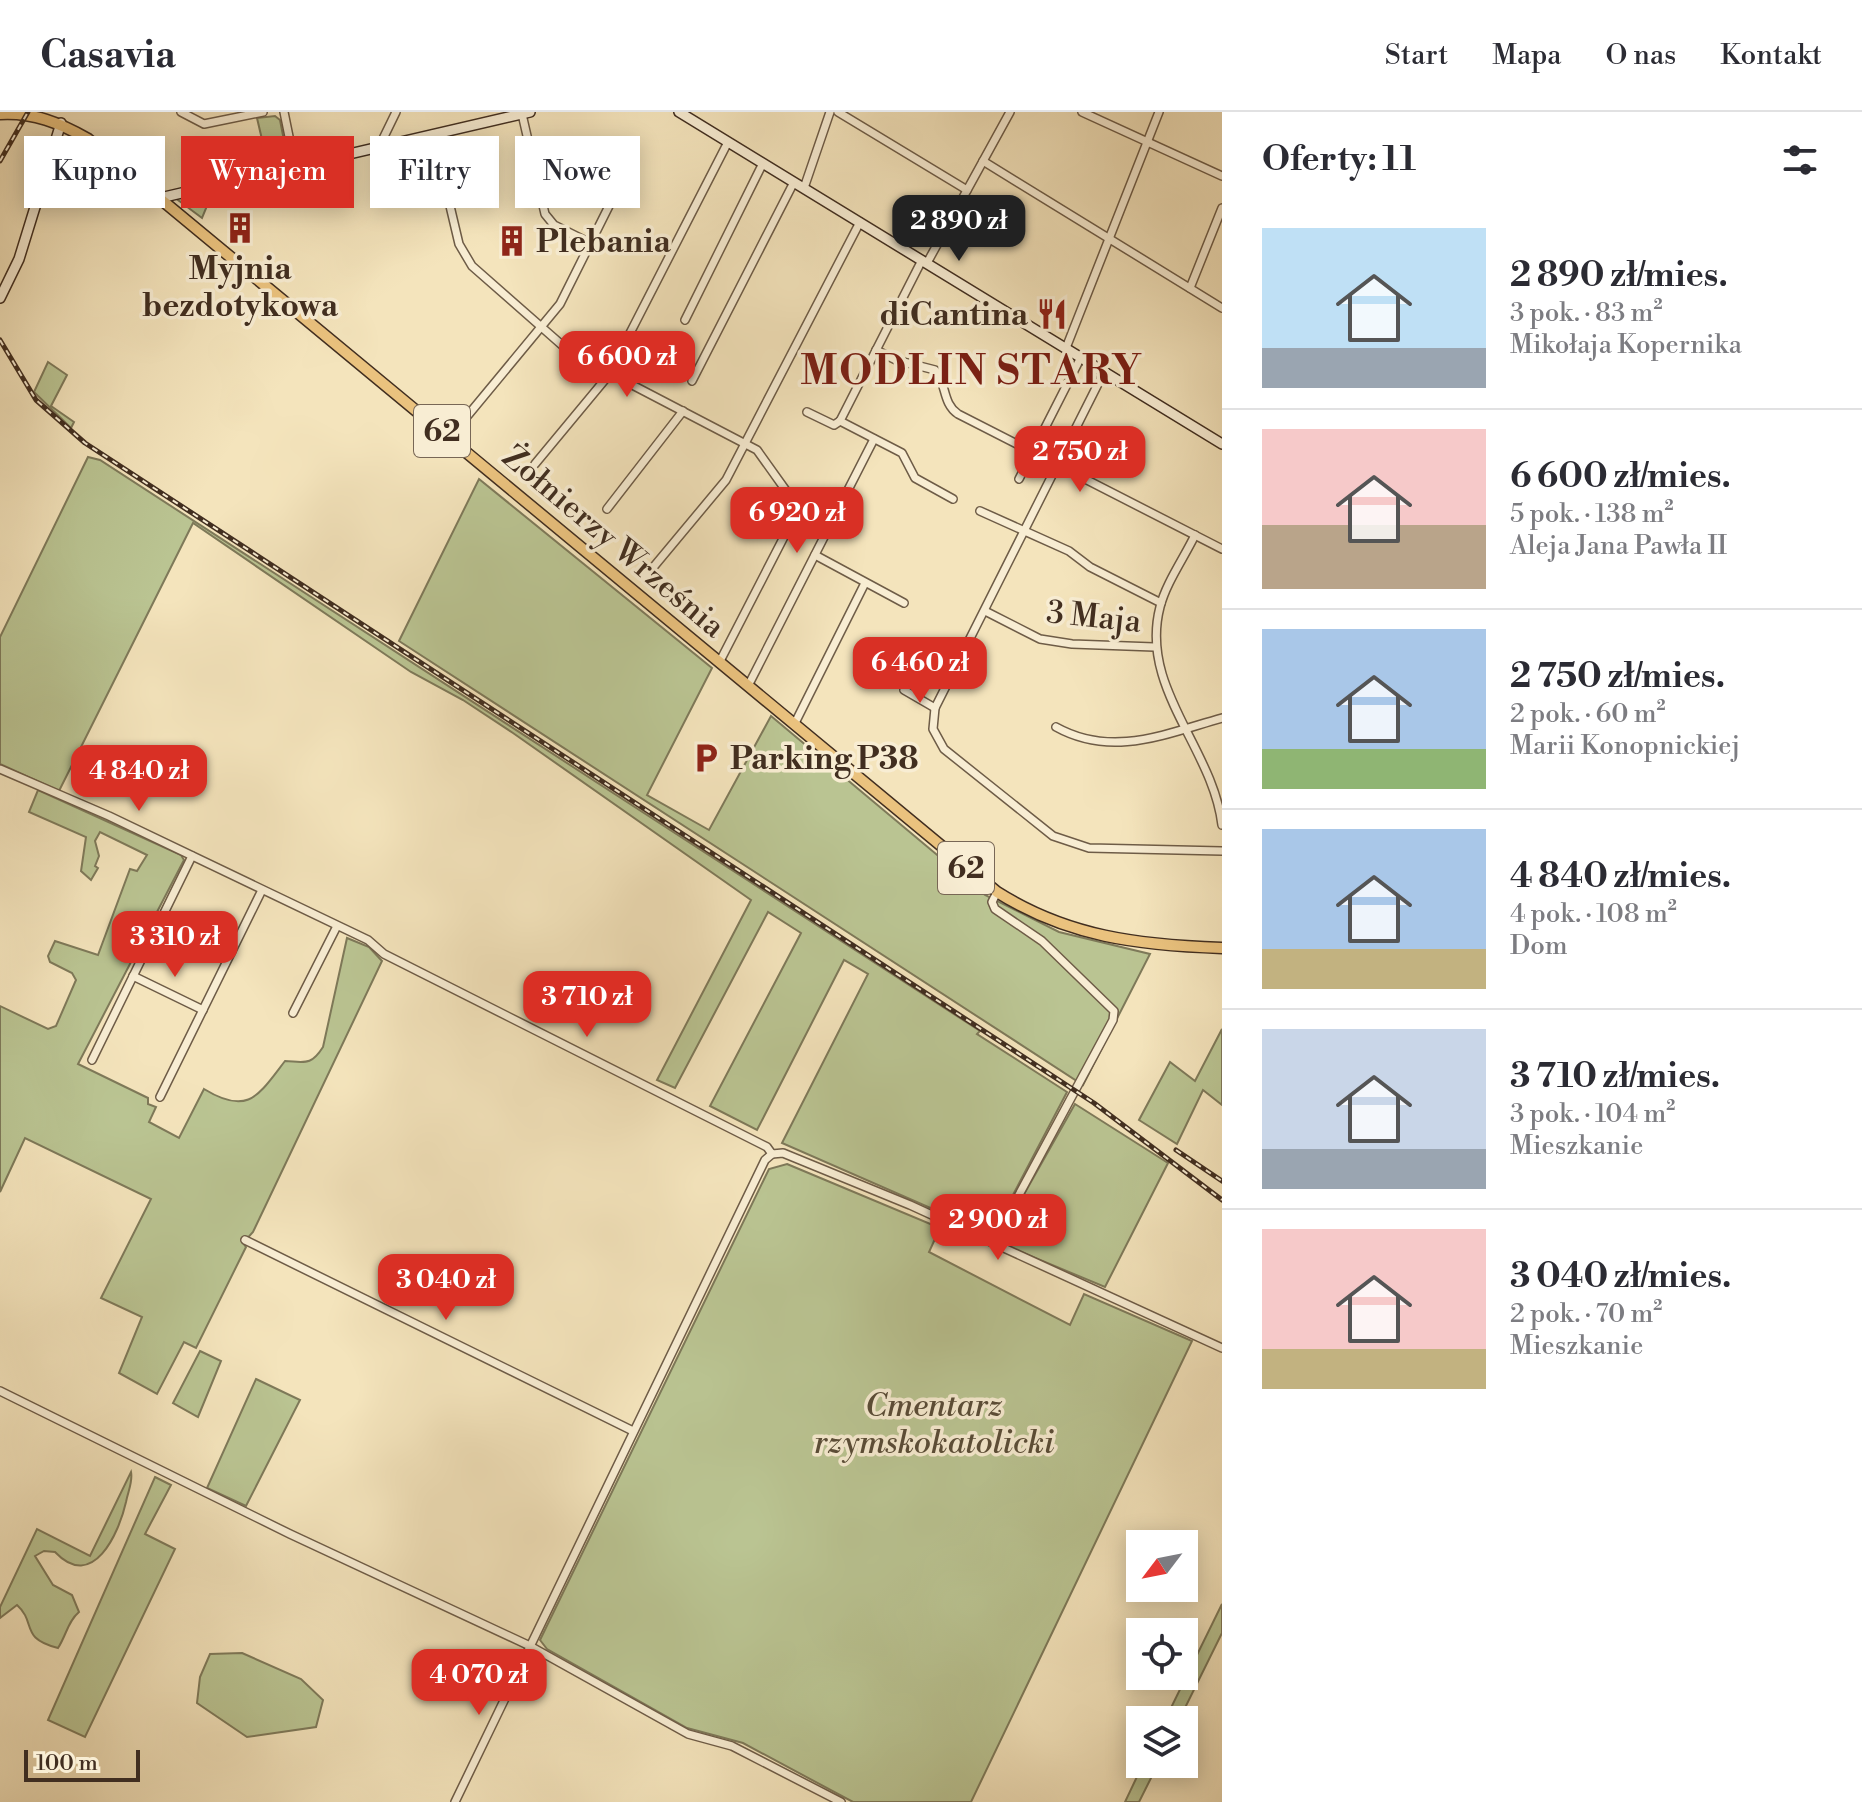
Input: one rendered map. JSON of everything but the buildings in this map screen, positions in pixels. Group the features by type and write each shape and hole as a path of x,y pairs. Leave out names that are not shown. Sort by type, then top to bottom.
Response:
{"main road":[{"name":"Żołnierzy Września","path":"0,114 63,118 84,136"},
{"name":"Żołnierzy Września","path":"165,202 997,892 1032,912 1084,933 1143,944 1222,948"}],"street":[{"path":"181,112 204,124 263,112"},
{"path":"284,112 289,136"},
{"path":"384,136 396,112"},
{"path":"679,112 1222,444"},
{"path":"804,188 830,112"},
{"path":"838,112 967,190"},
{"path":"807,412 834,425 840,421 924,261 1010,112"},
{"path":"1082,112 1222,176"},
{"path":"1066,348 1159,112"},
{"path":"425,136 526,113 545,214 554,225 590,243"},
{"path":"0,298 19,259 63,118"},
{"path":"433,134 459,244 472,266 571,353 747,444 766,459 787,492 792,513 788,529 719,663"},
{"path":"535,464 609,373 728,142"},
{"path":"983,161 1222,308"},
{"path":"685,320 763,163"},
{"path":"692,381 794,182"},
{"path":"464,420 560,304 608,208"},
{"path":"1190,288 1222,208"},
{"path":"646,576 726,480 860,222"},
{"path":"876,350 896,360 935,370 954,411 1222,549"},
{"path":"1019,479 1081,357"},
{"path":"1104,372 935,708 933,729 944,749 1053,836 1089,848 1222,851"},
{"path":"607,509 683,411"},
{"path":"840,421 902,453 915,478 953,499"},
{"path":"748,686 874,439"},
{"path":"980,511 1069,551 1090,567 1161,603"},
{"path":"792,513 802,513 828,527"},
{"path":"1195,535 1161,603 1154,647 1185,728 1215,791 1222,825"},
{"path":"815,555 904,603"},
{"path":"794,725 865,583"},
{"name":"3 Maja","path":"985,611 1040,639 1072,644 1154,647"},
{"path":"904,690 935,708"},
{"path":"1056,727 1078,739 1114,743 1146,740 1222,718"},
{"path":"0,769 192,856 374,944 384,954 767,1147 772,1154"},
{"path":"92,1060 192,856"},
{"path":"160,1097 262,890"},
{"path":"993,1243 1113,1020 1114,1011 1042,941 995,909 992,902 997,892"},
{"path":"293,1013 337,926"},
{"path":"133,976 203,1010"},
{"path":"455,1802 765,1160 772,1154 783,1153 993,1243 1222,1348"},
{"path":"245,1240 633,1431"},
{"path":"0,1391 290,1534 530,1646 688,1734 732,1746 841,1802"}],"green space":[{"path":"275,116 280,120 283,136 261,136 257,118"},
{"path":"189,208 206,208 202,218"},
{"path":"48,362 67,375 51,406 74,422 71,428 34,392"},
{"path":"88,457 100,460 980,1031 977,1034 1067,1092 992,1235 782,1143 868,974 844,960 757,1130 710,1106 801,933 768,912 675,1088 657,1080 751,900 513,733 463,700 411,672 193,523 59,791 0,764 0,637"},
{"path":"479,479 712,668 647,795 709,830 771,716 985,895 1059,932 1150,954 1083,1085 399,641"},
{"path":"38,790 181,855 184,860 78,1064 148,1098 148,1104 156,1107 149,1122 179,1138 204,1089 231,1101 242,1101 259,1092 285,1061 307,1062 319,1053 323,1047 347,938 369,947 382,961 253,1232 243,1243 246,1247 196,1348 184,1342 157,1394 119,1373 142,1317 101,1298 151,1199 25,1138 0,1192 0,1006 48,1029 56,1026 76,980 72,973 50,962 48,956 55,941 98,955 130,869 137,871 147,855 100,832 95,841 99,856 95,866 98,868 91,880 81,871 86,837 29,812"},
{"path":"1222,1029 1222,1105 1203,1090 1177,1144 1139,1120 1170,1062 1195,1081"},
{"path":"1075,1104 1168,1163 1105,1287 997,1242"},
{"name":"Cmentarz rzymskokatolicki","path":"787,1164 940,1228 929,1252 1070,1325 1084,1294 1192,1341 971,1802 853,1802 743,1743 687,1728 547,1649 540,1640 769,1169"},
{"path":"200,1351 221,1361 198,1417 173,1403"},
{"path":"256,1379 300,1400 246,1506 207,1488"},
{"path":"131,1472 122,1515 102,1554 92,1562 81,1565 69,1563 55,1552 44,1551 35,1556 53,1585 72,1595 79,1612 58,1648 33,1635 17,1605 0,1618 0,1607 37,1529 90,1556"},
{"path":"155,1477 171,1485 145,1534 175,1549 85,1737 48,1720"},
{"path":"1222,1604 1222,1633 1198,1682 1198,1653"},
{"path":"242,1653 301,1679 323,1700 316,1727 247,1737 197,1703 200,1677 210,1654"},
{"path":"1180,1690 1194,1690 1186,1706 1172,1706"},
{"path":"1136,1778 1151,1778 1139,1802 1125,1802"}],"railway":[{"path":"0,161 28,112"},
{"path":"0,340 36,400 85,443 1094,1103 1222,1200"},
{"path":"1176,1150 1222,1181"}],"place":[{"name":"Myjnia bezdotykowa","path":"240,228"},
{"name":"Plebania","path":"512,241"},
{"name":"diCantina","path":"1052,314"},
{"name":"Parking P38","path":"706,758"}],"district":[{"name":"MODLIN STARY","path":"972,370"}]}
